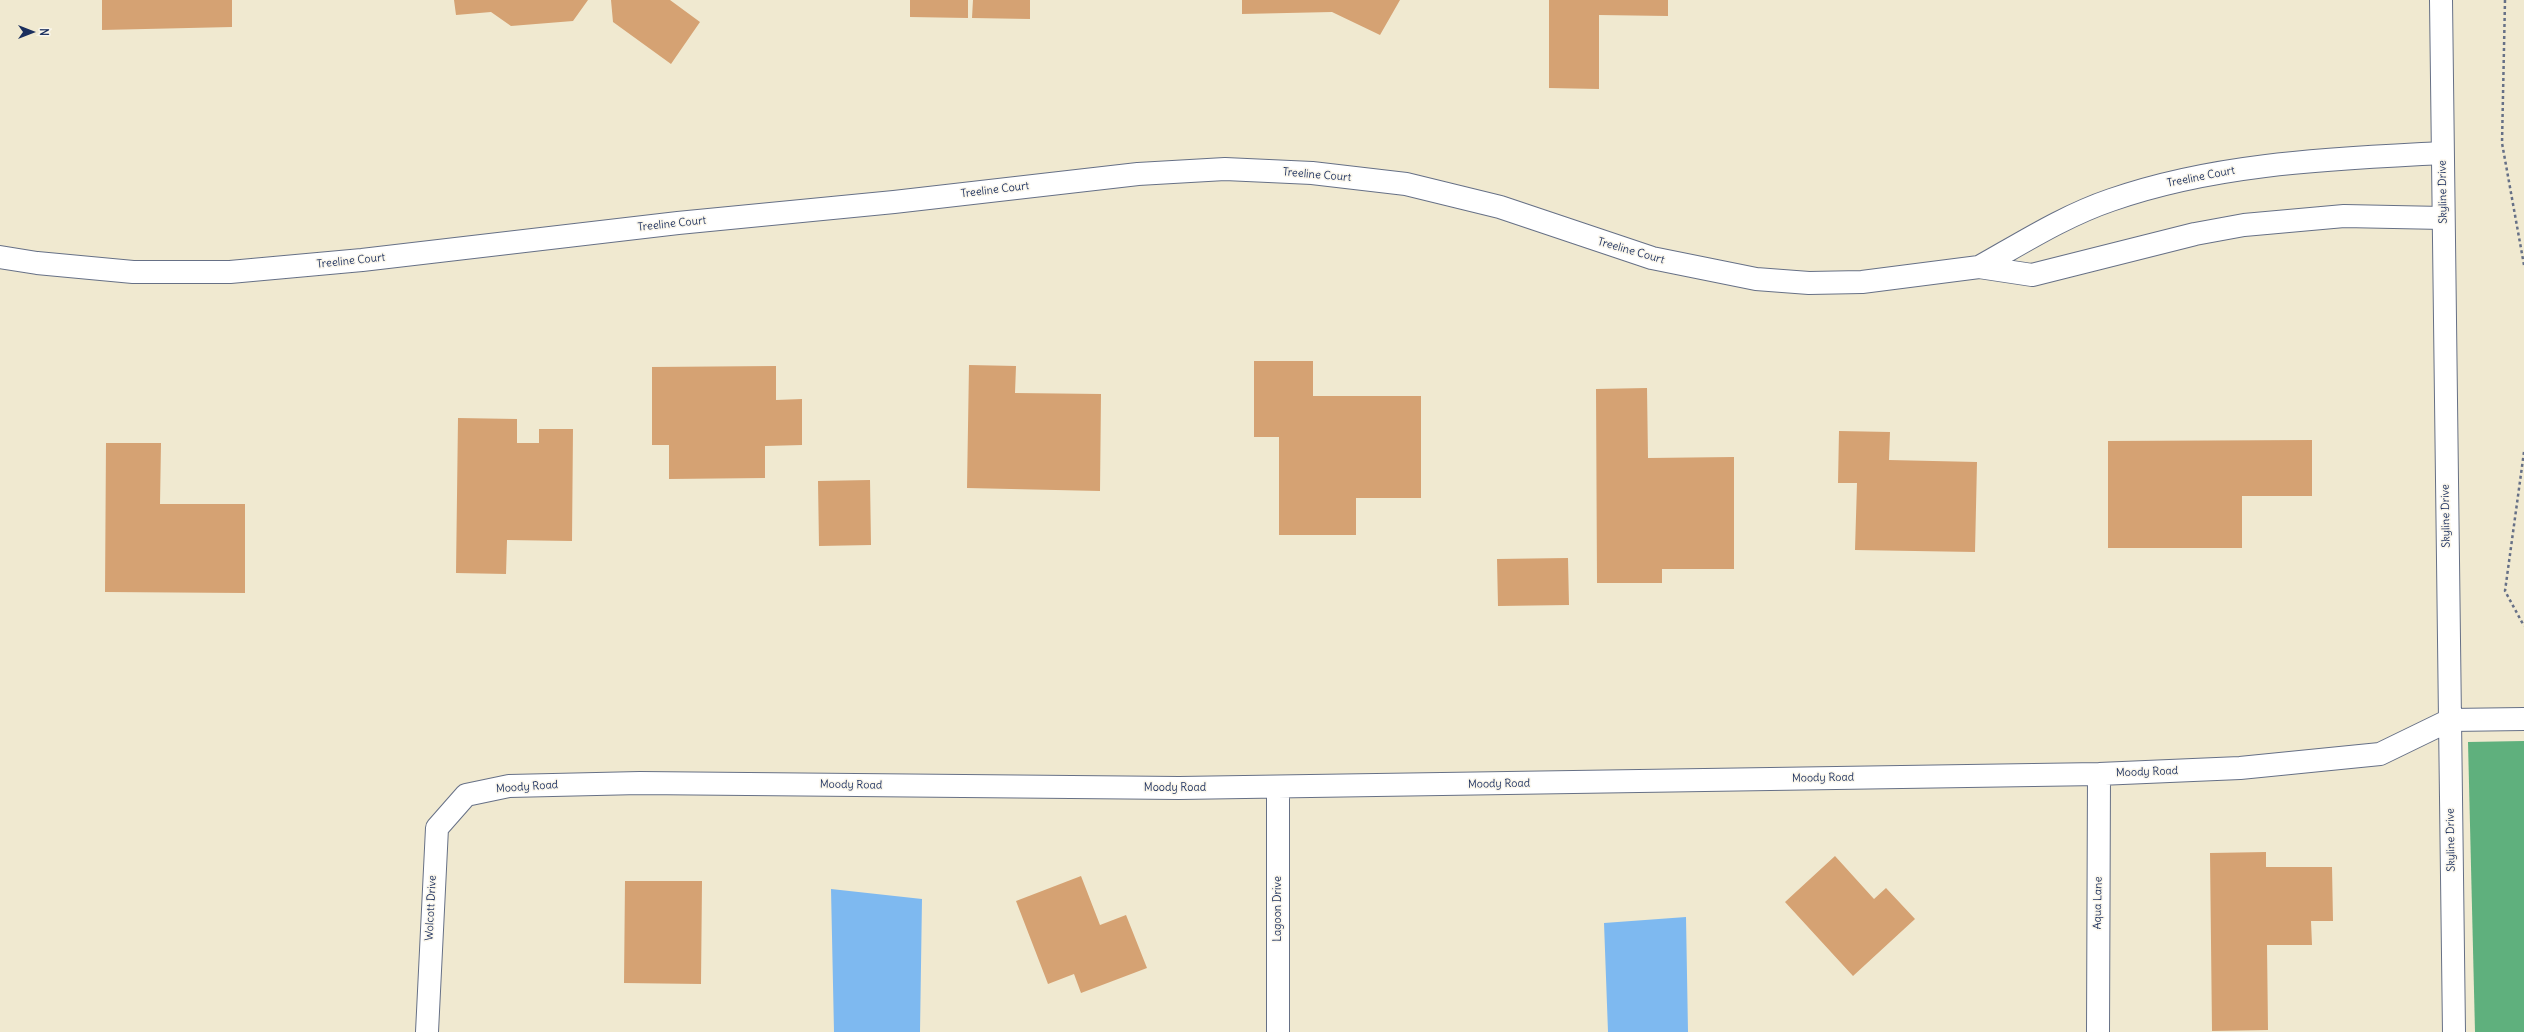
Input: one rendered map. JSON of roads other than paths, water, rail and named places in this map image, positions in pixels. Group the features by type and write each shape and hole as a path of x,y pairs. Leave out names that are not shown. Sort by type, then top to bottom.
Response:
{"street":[{"name":"Skyline Drive","path":"2441,0 2454,1032"},
{"name":"Treeline Court","path":"1979,267 2056,223 2110,200 2166,183 2224,171 2329,159 2442,153"},
{"name":"Treeline Court","path":"0,257 37,263 133,272 230,272 362,260 678,223 894,202 1138,174 1225,169 1312,173 1419,187 1500,207 1652,258 1756,279 1809,283 1862,282 1979,267 2032,275 2195,234 2244,225 2344,216 2443,218"},
{"name":"Moody Road","path":"466,795 509,786 640,783 1278,787 2100,774 2240,768 2380,754 2450,720 2524,719"},
{"name":"Aqua Lane","path":"2098,1032 2100,774"},
{"name":"Lagoon Drive","path":"1278,787 1278,1032"},
{"name":"Wolcott Drive","path":"427,1032 436,828 466,795"}],"water":[{"path":"831,889 922,899 920,1032 834,1032"},
{"path":"1686,917 1688,1032 1608,1032 1604,923"}]}
